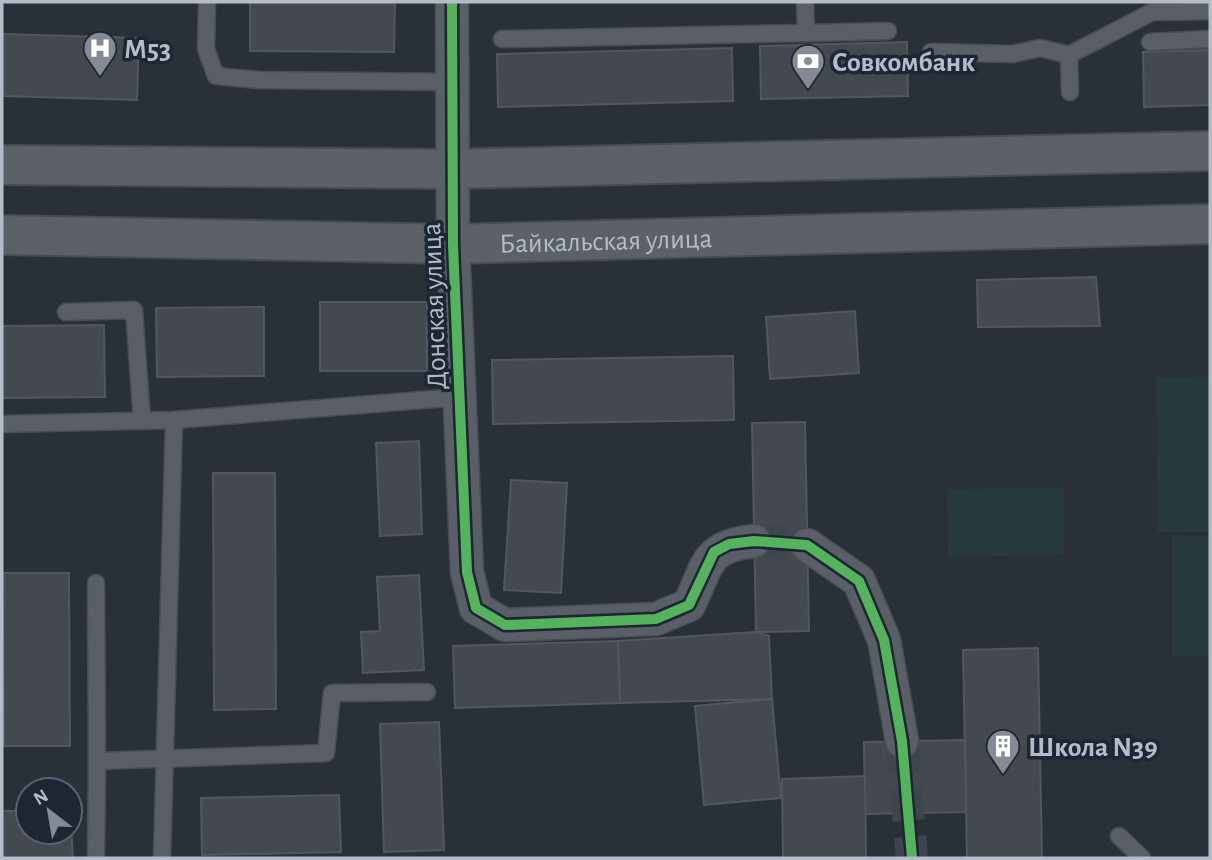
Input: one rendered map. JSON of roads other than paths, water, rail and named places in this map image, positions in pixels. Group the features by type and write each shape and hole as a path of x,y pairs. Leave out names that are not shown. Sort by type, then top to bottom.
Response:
{"main road":[{"path":"2,165 451,169 1210,151"},
{"name":"Байкальская улица","path":"2,235 453,244 1210,224"}],"street":[{"name":"Донская улица","path":"452,2 453,244 467,572 477,608 505,625 656,619 689,606 713,552 729,544 754,541"},
{"path":"807,545 859,581 884,640 902,741"}],"lane":[{"path":"207,2 206,49 216,76 259,80 452,82"},
{"path":"805,2 806,33"},
{"path":"931,52 1013,54 1040,48 1069,55 1152,12 1180,7 1210,11"},
{"path":"502,39 888,31"},
{"path":"1150,42 1210,39"},
{"path":"1069,55 1070,92"},
{"path":"66,313 134,310 142,421"},
{"path":"2,424 174,420 460,397"},
{"path":"162,858 174,420"},
{"path":"96,583 96,858"},
{"path":"97,761 326,753 332,693 427,692"},
{"path":"1119,836 1142,858"}],"tunnel":[{"path":"754,541 807,545"},
{"path":"902,741 912,858"}],"place":[{"name":"М53","path":"100,78"},
{"name":"Совкомбанк","path":"808,91"},
{"name":"Школа N39","path":"1003,776"}]}
